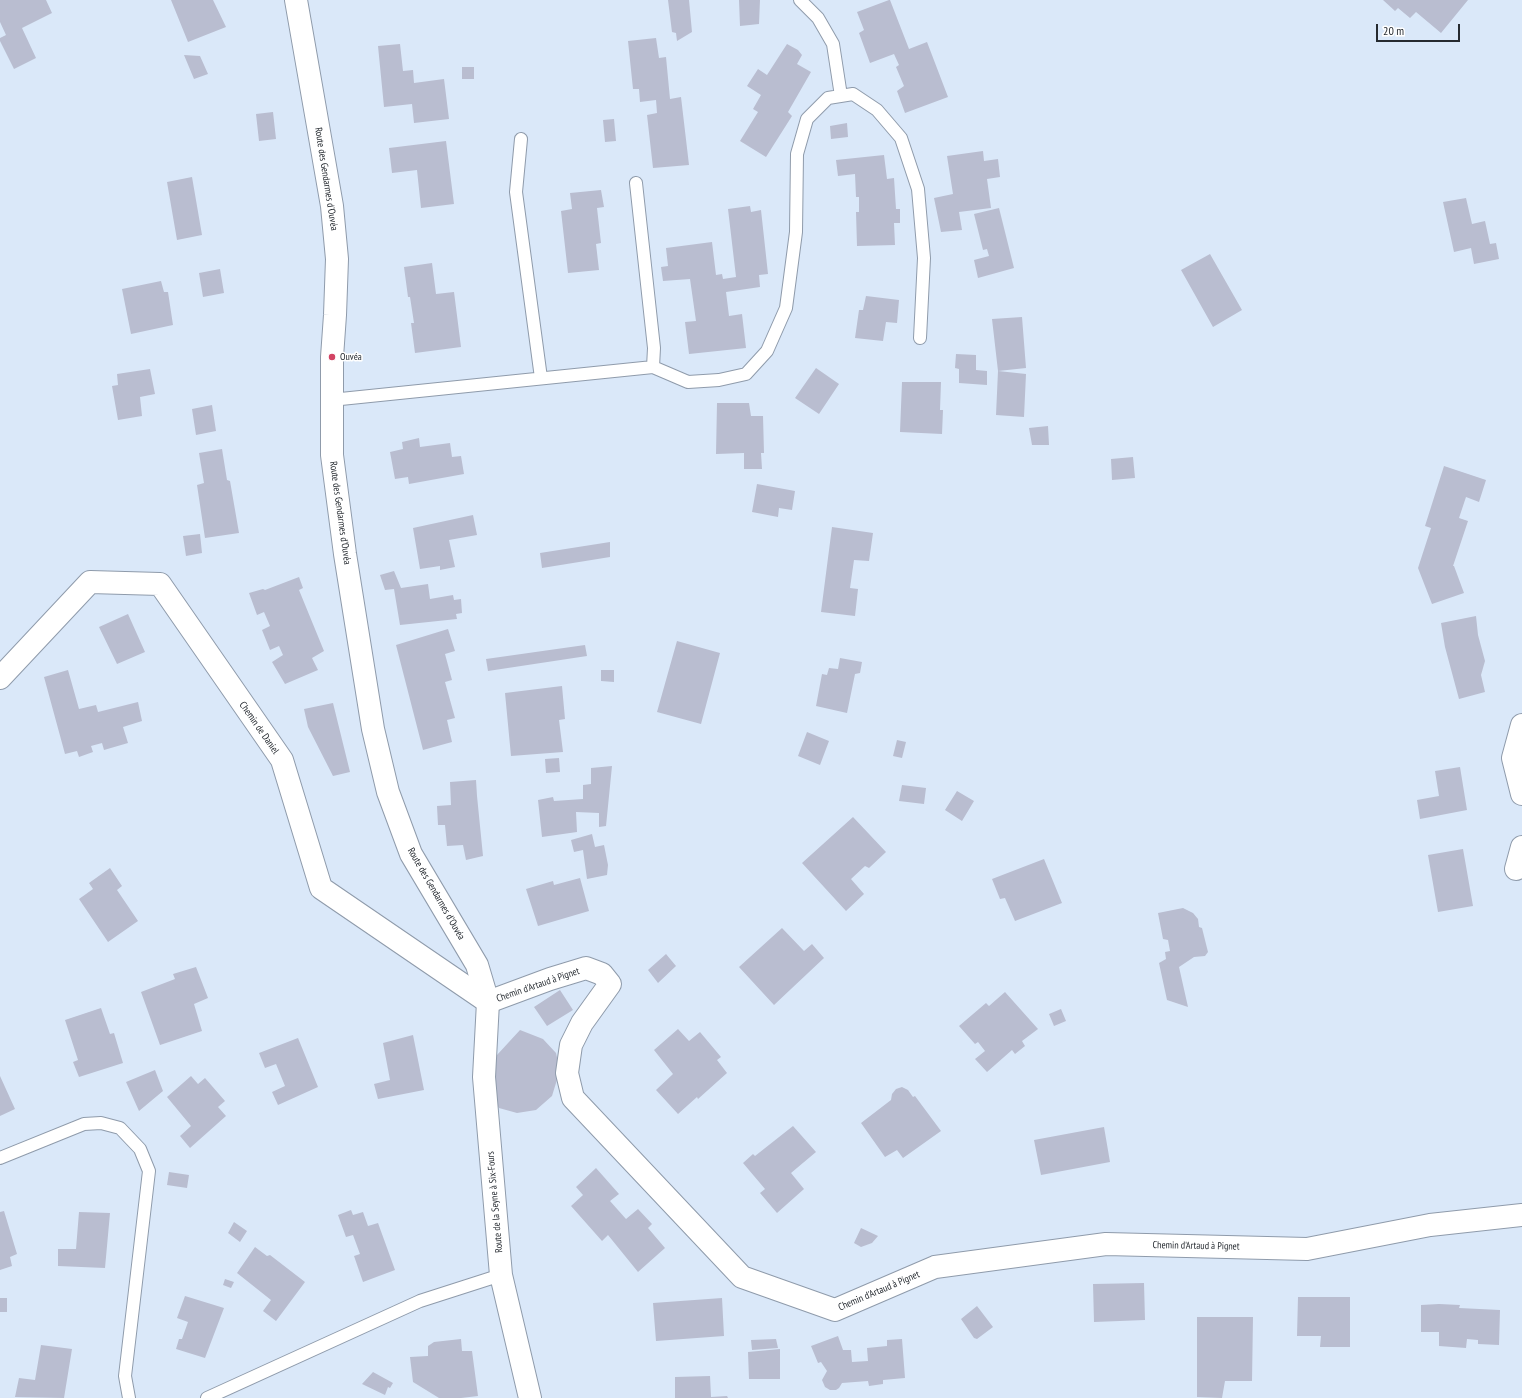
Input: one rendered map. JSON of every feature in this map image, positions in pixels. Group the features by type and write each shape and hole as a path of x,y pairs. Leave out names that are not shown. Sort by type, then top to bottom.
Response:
{"street":[{"name":"Route des Gendarmes d'Ouvéa","path":"296,0 332,206 337,260 332,357 332,455 345,554 373,729 388,792 411,854 477,965 488,1002"},
{"name":"Chemin de Daniel","path":"0,678 90,582 160,584 282,760 321,888 488,1002"},
{"path":"1522,725 1513,758 1522,794"},
{"path":"1516,869 1522,847"},
{"name":"Chemin d'Artaud à Pignet","path":"488,1002 550,979 586,968 602,974 610,984 582,1023 571,1045 567,1073 573,1098 742,1277 835,1310 935,1267 1106,1244 1307,1249 1430,1225 1522,1215"},
{"name":"Route de la Seyne à Six-Fours","path":"488,1002 484,1077 501,1275 530,1398"}],"lane":[{"path":"800,0 818,18 833,44 841,96"},
{"path":"331,400 653,367 688,382 720,380 746,374 767,351 786,308 796,232 797,154 807,119 828,98 853,94 877,110 901,138 918,189 924,258 920,338"},
{"path":"521,139 516,192 541,378"},
{"path":"636,183 654,348 653,367"},
{"path":"0,1158 84,1124 101,1123 120,1128 140,1149 149,1171 125,1376 129,1398"},
{"path":"206,1398 420,1301 501,1275"}],"building":[{"path":"0,0 46,0 52,13 22,28 36,58 14,69 0,41 0,38 6,35 0,22"},
{"path":"171,0 213,0 226,27 188,42"},
{"path":"668,0 689,0 692,32 677,41 676,33 672,32"},
{"path":"739,0 760,0 759,24 740,26"},
{"path":"889,0 909,49 927,42 948,97 905,113 897,91 904,86 896,67 899,65 894,54 870,63 859,33 864,30 857,12"},
{"path":"1383,0 1468,0 1441,33 1416,12 1410,18 1398,8 1395,11"},
{"path":"656,38 659,58 666,57 670,99 681,97 689,165 653,168 647,115 657,113 656,100 640,102 639,89 633,89 628,41"},
{"path":"400,44 403,71 413,70 414,83 444,79 449,119 414,123 412,104 384,107 378,46"},
{"path":"787,44 798,50 802,55 797,64 811,72 788,112 792,116 766,157 740,141 758,112 753,109 761,95 747,86 758,69 767,75"},
{"path":"184,55 200,56 208,74 194,79"},
{"path":"462,67 474,67 474,79 462,79"},
{"path":"273,112 276,139 259,141 256,114"},
{"path":"614,119 616,141 605,142 603,120"},
{"path":"847,123 848,137 831,139 830,126"},
{"path":"446,141 454,204 421,208 417,170 392,173 389,148"},
{"path":"983,151 984,161 998,159 1000,177 987,179 991,208 959,212 962,230 941,232 934,198 953,194 947,156"},
{"path":"884,155 887,179 894,178 896,209 900,209 900,223 894,223 895,245 857,246 856,212 859,212 859,197 856,197 855,174 838,176 836,160"},
{"path":"192,177 202,235 177,240 167,182"},
{"path":"601,190 604,207 597,208 601,243 596,244 599,270 568,273 561,211 572,209 570,193"},
{"path":"1466,198 1472,224 1485,221 1490,244 1496,243 1499,259 1474,264 1471,248 1454,252 1443,202"},
{"path":"750,206 751,212 761,210 768,274 759,275 760,287 726,292 729,316 742,314 746,348 689,354 685,322 696,321 690,279 663,281 661,267 668,266 666,248 712,242 716,275 722,274 723,279 736,277 728,209"},
{"path":"999,208 1014,268 978,278 974,260 989,256 987,249 983,250 974,214"},
{"path":"1210,254 1242,310 1213,327 1181,270"},
{"path":"432,263 436,294 454,292 461,347 415,353 411,323 414,323 410,297 408,297 404,267"},
{"path":"220,269 224,293 203,297 199,273"},
{"path":"161,281 164,292 168,292 173,325 131,334 122,289"},
{"path":"866,296 899,300 897,323 886,322 883,341 855,338 859,310 863,310"},
{"path":"1022,317 1026,368 998,371 992,319"},
{"path":"956,354 976,355 976,370 987,371 987,385 959,383 959,369 955,368"},
{"path":"816,368 839,384 819,414 795,398"},
{"path":"150,369 155,394 140,397 142,416 118,420 112,386 118,385 117,374"},
{"path":"998,371 1026,374 1024,417 996,415"},
{"path":"902,382 941,382 940,410 943,410 942,434 900,432"},
{"path":"717,403 749,403 751,416 763,416 764,453 761,453 762,469 744,469 744,453 716,454"},
{"path":"212,405 216,431 196,435 192,409"},
{"path":"1048,426 1049,445 1032,445 1029,428"},
{"path":"419,438 420,447 450,443 452,457 461,456 464,474 409,484 408,477 395,479 390,452 403,449 402,442"},
{"path":"222,449 227,480 230,481 239,533 205,538 197,485 204,483 199,453"},
{"path":"1133,457 1135,478 1112,480 1111,459"},
{"path":"1444,466 1486,480 1479,502 1466,497 1459,518 1468,521 1453,566 1464,593 1432,604 1418,568 1431,528 1425,526"},
{"path":"757,484 795,491 792,510 779,508 778,517 752,512"},
{"path":"473,515 477,535 449,540 455,567 440,570 440,566 420,569 413,528"},
{"path":"832,527 873,533 869,561 854,560 850,588 858,589 855,616 821,612"},
{"path":"200,534 202,553 186,556 183,536"},
{"path":"610,542 610,557 542,568 540,553"},
{"path":"394,571 401,588 428,584 430,599 453,595 454,600 461,599 462,613 456,614 457,619 400,625 394,589 385,590 380,575"},
{"path":"299,577 303,588 299,590 324,651 312,658 318,670 285,684 272,662 283,655 279,646 270,650 262,630 270,626 264,612 257,615 249,593 263,589 265,590"},
{"path":"128,614 145,652 117,664 99,627"},
{"path":"1476,616 1478,635 1485,661 1481,675 1485,692 1459,699 1445,647 1441,623"},
{"path":"448,629 455,651 445,654 452,680 445,682 455,718 447,720 452,742 423,750 396,645"},
{"path":"677,641 720,653 701,724 657,712"},
{"path":"585,645 587,656 488,671 486,659"},
{"path":"840,658 862,662 860,673 855,674 847,713 816,706 822,674 827,675 829,668 838,669"},
{"path":"68,670 79,709 96,705 98,712 138,702 142,721 123,727 128,743 104,750 102,743 91,746 93,752 79,757 77,751 65,754 44,677"},
{"path":"601,670 614,670 614,682 601,681"},
{"path":"562,686 565,719 559,720 563,752 511,756 505,693"},
{"path":"333,703 350,772 333,776 308,727 304,709"},
{"path":"807,732 829,741 820,765 798,756"},
{"path":"897,740 906,742 902,758 893,756"},
{"path":"559,758 560,772 546,773 545,759"},
{"path":"612,766 606,826 599,827 599,813 576,812 577,832 542,837 538,800 553,797 554,801 583,799 583,785 591,784 591,768"},
{"path":"1460,767 1467,810 1420,819 1417,800 1439,796 1435,771"},
{"path":"476,780 483,856 466,860 463,845 447,846 445,825 438,825 437,806 451,805 450,782"},
{"path":"902,785 926,788 924,804 899,801"},
{"path":"957,791 974,801 962,821 945,810"},
{"path":"853,817 886,852 869,868 865,866 851,879 864,894 846,911 802,863"},
{"path":"592,834 595,847 604,845 608,865 607,875 587,879 583,850 574,852 571,840"},
{"path":"1463,849 1473,906 1438,912 1428,855"},
{"path":"1044,859 1062,903 1015,921 1005,898 1000,899 992,879"},
{"path":"110,868 122,886 117,890 138,921 108,942 79,899 93,889 89,883"},
{"path":"580,878 589,911 538,926 526,889 553,881 554,885"},
{"path":"1183,908 1193,913 1198,919 1199,927 1202,928 1208,952 1205,956 1194,957 1179,967 1188,1007 1167,1000 1159,963 1166,959 1165,952 1170,951 1168,940 1163,939 1158,913"},
{"path":"782,928 804,951 812,944 824,958 774,1005 739,967"},
{"path":"666,954 676,966 658,983 648,970"},
{"path":"196,967 208,998 194,1004 202,1031 160,1045 141,992 175,979 173,974"},
{"path":"560,990 573,1010 547,1026 534,1007"},
{"path":"1005,992 1038,1029 1022,1041 1025,1046 1015,1054 1012,1050 987,1072 975,1059 985,1051 978,1042 975,1044 959,1026 986,1003 989,1006"},
{"path":"101,1008 110,1034 114,1033 123,1063 79,1077 73,1062 78,1060 65,1020"},
{"path":"1061,1009 1066,1021 1054,1026 1049,1014"},
{"path":"678,1029 689,1041 700,1032 721,1057 717,1060 727,1073 698,1099 697,1097 678,1114 656,1090 673,1074 654,1050"},
{"path":"520,1030 543,1039 556,1053 560,1070 552,1096 536,1110 517,1113 499,1108 492,1097 492,1072 497,1055"},
{"path":"413,1035 424,1090 378,1099 374,1084 390,1080 383,1043"},
{"path":"298,1038 318,1087 278,1105 272,1092 285,1086 276,1064 265,1068 259,1053"},
{"path":"155,1070 163,1091 139,1111 126,1082"},
{"path":"0,1076 15,1109 0,1116"},
{"path":"191,1076 198,1084 205,1078 225,1101 218,1107 226,1116 190,1148 180,1136 191,1126 167,1097"},
{"path":"902,1087 908,1090 913,1097 915,1096 941,1131 903,1158 897,1150 885,1157 861,1123 891,1100 892,1094 896,1089"},
{"path":"793,1126 816,1152 791,1173 804,1189 777,1213 760,1193 765,1189 743,1163 753,1154 755,1156"},
{"path":"1104,1127 1110,1162 1041,1175 1034,1140"},
{"path":"596,1168 619,1194 610,1201 626,1219 638,1209 652,1224 648,1228 665,1248 638,1272 608,1235 602,1241 571,1206 583,1195 576,1187"},
{"path":"169,1172 189,1175 187,1188 167,1185"},
{"path":"351,1210 353,1215 363,1212 368,1226 378,1223 395,1270 363,1282 354,1256 360,1254 353,1235 346,1237 338,1215"},
{"path":"4,1211 17,1254 10,1257 12,1266 0,1270 0,1212"},
{"path":"79,1212 110,1213 105,1268 58,1266 58,1249 76,1249"},
{"path":"234,1222 247,1231 240,1242 228,1233"},
{"path":"861,1228 878,1236 872,1243 861,1247 854,1243"},
{"path":"255,1247 267,1256 270,1255 305,1282 276,1321 263,1311 271,1300 237,1273"},
{"path":"225,1279 234,1282 231,1288 223,1285"},
{"path":"1144,1283 1145,1320 1094,1322 1093,1284"},
{"path":"185,1296 224,1308 205,1358 176,1349 179,1339 182,1339 188,1322 177,1318"},
{"path":"1298,1297 1350,1297 1350,1347 1320,1347 1321,1336 1297,1336"},
{"path":"0,1298 7,1298 7,1312 0,1312"},
{"path":"722,1298 724,1336 656,1341 653,1303"},
{"path":"1421,1305 1460,1305 1459,1308 1500,1310 1499,1345 1478,1344 1478,1340 1467,1339 1466,1348 1439,1346 1439,1332 1421,1332"},
{"path":"977,1306 993,1327 977,1339 974,1338 961,1319"},
{"path":"1197,1317 1253,1317 1252,1381 1225,1381 1222,1398 1197,1397"},
{"path":"838,1336 843,1350 851,1350 852,1362 868,1361 867,1348 887,1346 887,1340 902,1339 905,1378 883,1380 883,1384 869,1386 868,1381 842,1383 836,1390 830,1390 825,1387 822,1380 827,1371 821,1362 818,1363 811,1346"},
{"path":"461,1339 462,1351 472,1351 478,1396 439,1398 413,1382 410,1357 428,1356 428,1346 434,1342"},
{"path":"776,1339 778,1348 752,1350 751,1340"},
{"path":"41,1345 72,1349 64,1398 15,1397 19,1378 35,1380"},
{"path":"780,1349 780,1379 749,1379 748,1352"},
{"path":"373,1372 393,1383 390,1388 388,1387 385,1395 362,1384"},
{"path":"710,1376 711,1397 727,1396 728,1398 675,1398 675,1377"}],"place":[{"name":"Ouvéa","path":"332,357"}]}
